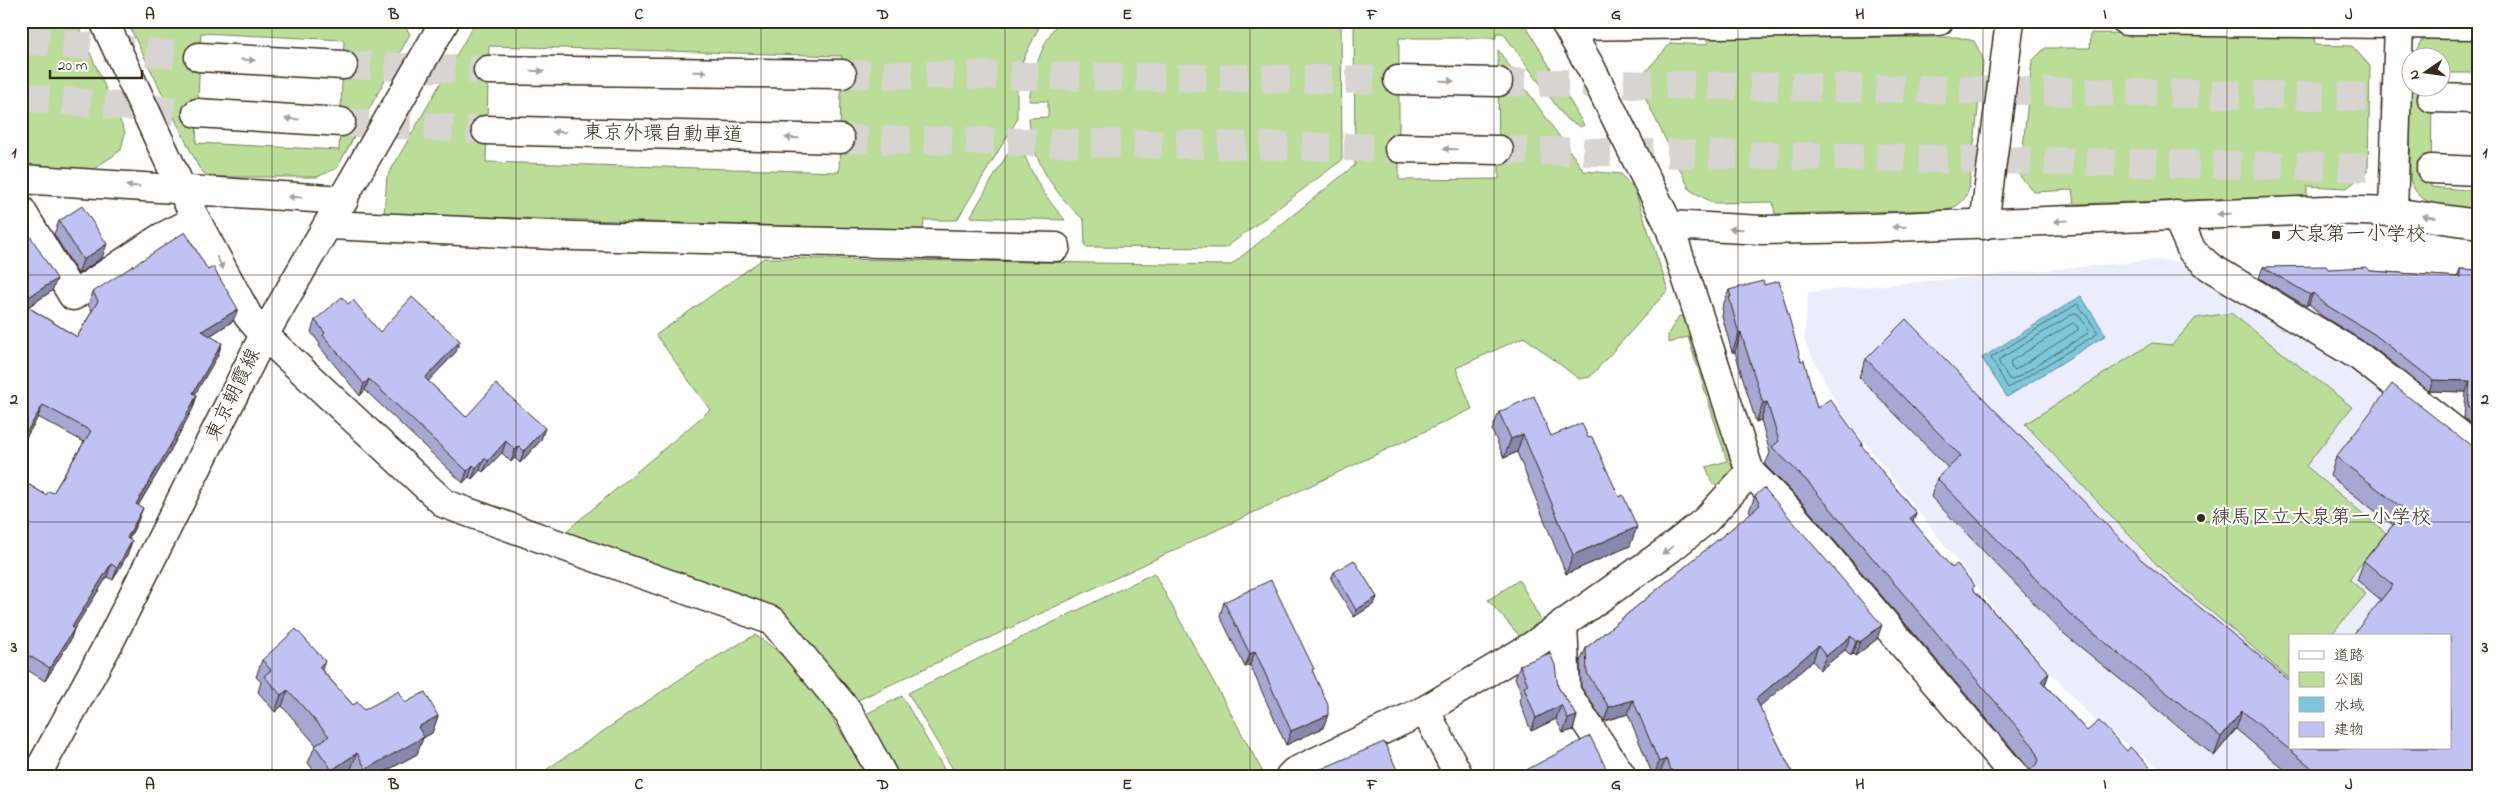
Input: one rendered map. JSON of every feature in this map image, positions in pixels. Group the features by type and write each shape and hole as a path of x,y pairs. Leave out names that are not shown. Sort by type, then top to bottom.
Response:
{"main road":[{"path":"104,21 196,220 248,316 264,335 445,504 773,621 849,713 883,776"},
{"name":"東京朝霞線","path":"36,776 110,639 264,335 344,200 445,21"},
{"path":"1939,21 1579,24 1591,68 1669,225 1750,472 1787,509 2009,774"},
{"path":"1984,225 2010,21"},
{"path":"2126,21 2399,22 2478,25"},
{"path":"2393,212 2399,22"},
{"path":"199,57 343,65"},
{"path":"488,70 842,74"},
{"path":"1398,80 1498,82"},
{"path":"2432,98 2478,99"},
{"path":"197,113 340,122"},
{"name":"東京外環自動車道","path":"486,130 840,140"},
{"path":"1399,148 1499,150"},
{"path":"2431,169 2478,170"},
{"path":"21,185 22,179 344,200"},
{"path":"21,210 73,296 162,237 196,220"},
{"path":"1669,225 1763,230 1984,225 2176,215 2327,210 2393,212 2478,224"},
{"path":"2176,215 2192,251 2210,267 2360,357 2478,449"},
{"path":"328,225 575,236 1056,247"},
{"path":"1290,776 1294,772 1425,710 1449,694 1487,674 1671,548 1706,520 1750,472"},
{"path":"1564,623 1566,692 1622,776"},
{"path":"1425,710 1459,776"}],"shaded area":[{"name":"練馬区立大泉第一小学校","path":"2156,260 2181,262 2356,371 2478,467 2430,634 2289,634 2289,750 2292,750 2324,776 2170,776 2096,722 2003,620 1841,412 1804,341 1808,292"}],"green space":[{"path":"21,21 76,21 125,132 121,150 91,171 21,165"},
{"path":"129,21 401,21 410,34 337,168 317,177 215,177 206,175 199,168 130,28","holes":["201,33 344,40 339,150 196,143"]},
{"path":"476,21 1042,21 1023,60 1017,82 1017,120 957,220 924,220 923,230 384,214 387,177","holes":["489,46 842,56 839,172 486,162"]},
{"path":"1059,21 1341,21 1342,160 1225,248 1085,247 1084,220 1063,199 1046,175 1034,148 1029,118 1048,117 1048,101 1029,101 1039,59 1047,39"},
{"path":"1354,21 1523,21 1584,125 1581,127 1566,119 1503,33 1496,33 1496,38 1399,38 1399,180 1499,179 1498,50 1584,171 1621,174 1635,191 1668,290 1590,377 1579,379 1524,337 1456,368 1472,409 856,701 782,610 564,533 710,410 656,335 764,258 1231,265 1355,165"},
{"path":"2091,33 2314,36 2315,45 2352,46 2370,66 2368,171 2347,188 2307,186 2307,196 2074,204 2072,190 2034,192 2020,176 2032,61 2045,48 2090,48"},
{"path":"1957,37 1974,41 1982,56 1983,65 1969,188 1961,202 1947,210 1775,214 1773,202 1713,203 1690,190 1637,81 1671,43 1702,45 1708,43 1709,38"},
{"path":"2478,38 2478,73 2452,73 2452,48 2417,48 2421,41 2428,39"},
{"path":"2411,98 2432,98 2431,187 2478,191 2478,211 2447,207 2428,202 2414,189 2410,179"},
{"path":"1018,136 1026,159 1037,181 1049,201 1065,220 970,217"},
{"path":"2231,313 2352,407 2306,466 2386,533 2349,579 2366,594 2332,634 2289,634 2289,678 2160,568 2025,424 2152,343 2172,345 2196,318"},
{"path":"1679,316 1686,316 1735,465 1720,487 1712,483 1706,467 1727,461 1688,337 1668,343 1668,334"},
{"path":"1154,573 1265,776 957,776 908,693"},
{"path":"1519,580 1544,626 1523,640 1488,600"},
{"path":"755,635 790,663 805,680 832,717 867,776 537,776 695,669"},
{"path":"902,696 948,776 900,776 866,714"}],"water":[{"path":"2081,296 2106,335 2007,397 1982,358"}],"building":[{"path":"82,206 107,244 83,260 59,221"},
{"path":"21,221 57,279 21,302"},
{"path":"185,232 208,270 213,267 238,309 202,331 222,343 193,393 197,395 171,444 136,504 143,508 127,538 132,541 117,568 111,564 72,627 74,629 50,668 21,651 21,480 46,495 49,491 53,493 91,431 43,405 21,441 21,303 77,337 98,301 93,292"},
{"path":"2326,266 2328,269 2367,267 2370,271 2460,277 2460,269 2478,270 2478,416 2468,407 2470,381 2433,380 2374,334 2326,305 2313,293 2310,295 2263,267"},
{"path":"1763,281 1764,285 1779,281 1801,361 1804,360 1817,408 1830,399 1863,444 1861,445 1916,513 1910,518 1952,568 1957,564 1975,586 1972,588 2049,673 2041,681 2087,731 2099,721 2127,751 2130,747 2159,776 2018,776 2032,769 2039,761 2034,747 1806,480 1772,447 1779,441 1767,402 1763,403 1741,333 1739,334 1729,297 1731,297 1729,290"},
{"path":"342,297 348,304 353,300 380,332 412,297 460,341 425,378 466,417 496,384 545,428 524,451 519,446 515,450 506,441 488,461 485,458 476,468 473,465 467,471 369,379 364,384 323,335 325,333 315,320"},
{"path":"1906,319 2137,556 2289,680 2289,749 2242,711 2221,737 2069,613 1937,478 1961,456 1866,359"},
{"path":"2392,384 2478,451 2478,776 2322,776 2290,750 2452,750 2452,634 2354,634 2393,585 2364,561 2405,510 2336,457"},
{"path":"1534,396 1551,436 1582,423 1588,438 1592,437 1619,497 1623,495 1637,527 1573,555 1523,434 1511,439 1499,412"},
{"path":"1764,488 1882,625 1860,642 1858,640 1856,642 1851,636 1826,656 1818,646 1756,699 1794,776 1674,776 1666,759 1659,762 1633,700 1609,707 1587,673 1586,648 1760,505 1755,496"},
{"path":"1354,560 1377,597 1356,610 1334,572"},
{"path":"1271,580 1314,669 1312,670 1328,705 1328,715 1291,731 1255,651 1250,654 1224,602"},
{"path":"296,629 325,661 319,667 353,705 357,702 364,710 399,691 405,703 425,692 438,716 418,727 424,737 366,769 357,753 332,770 315,746 329,736 288,690 281,695 264,676 271,670 262,660"},
{"path":"1550,653 1555,665 1558,687 1577,716 1568,719 1561,705 1536,718 1524,687 1528,685 1520,665"},
{"path":"1590,736 1610,776 1515,776"},
{"path":"1384,742 1400,776 1325,776 1321,769"}],"tunnel":[{"path":"21,40 199,57"},
{"path":"343,65 488,70"},
{"path":"842,74 1398,80"},
{"path":"1498,82 2402,97"},
{"path":"21,97 197,113"},
{"path":"341,122 486,130"},
{"path":"840,139 1399,148"},
{"path":"1499,150 2431,169"}],"place":[{"name":"大泉第一小学校","path":"2276,235"},
{"name":"練馬区立大泉第一小学校","path":"2201,518"}]}
